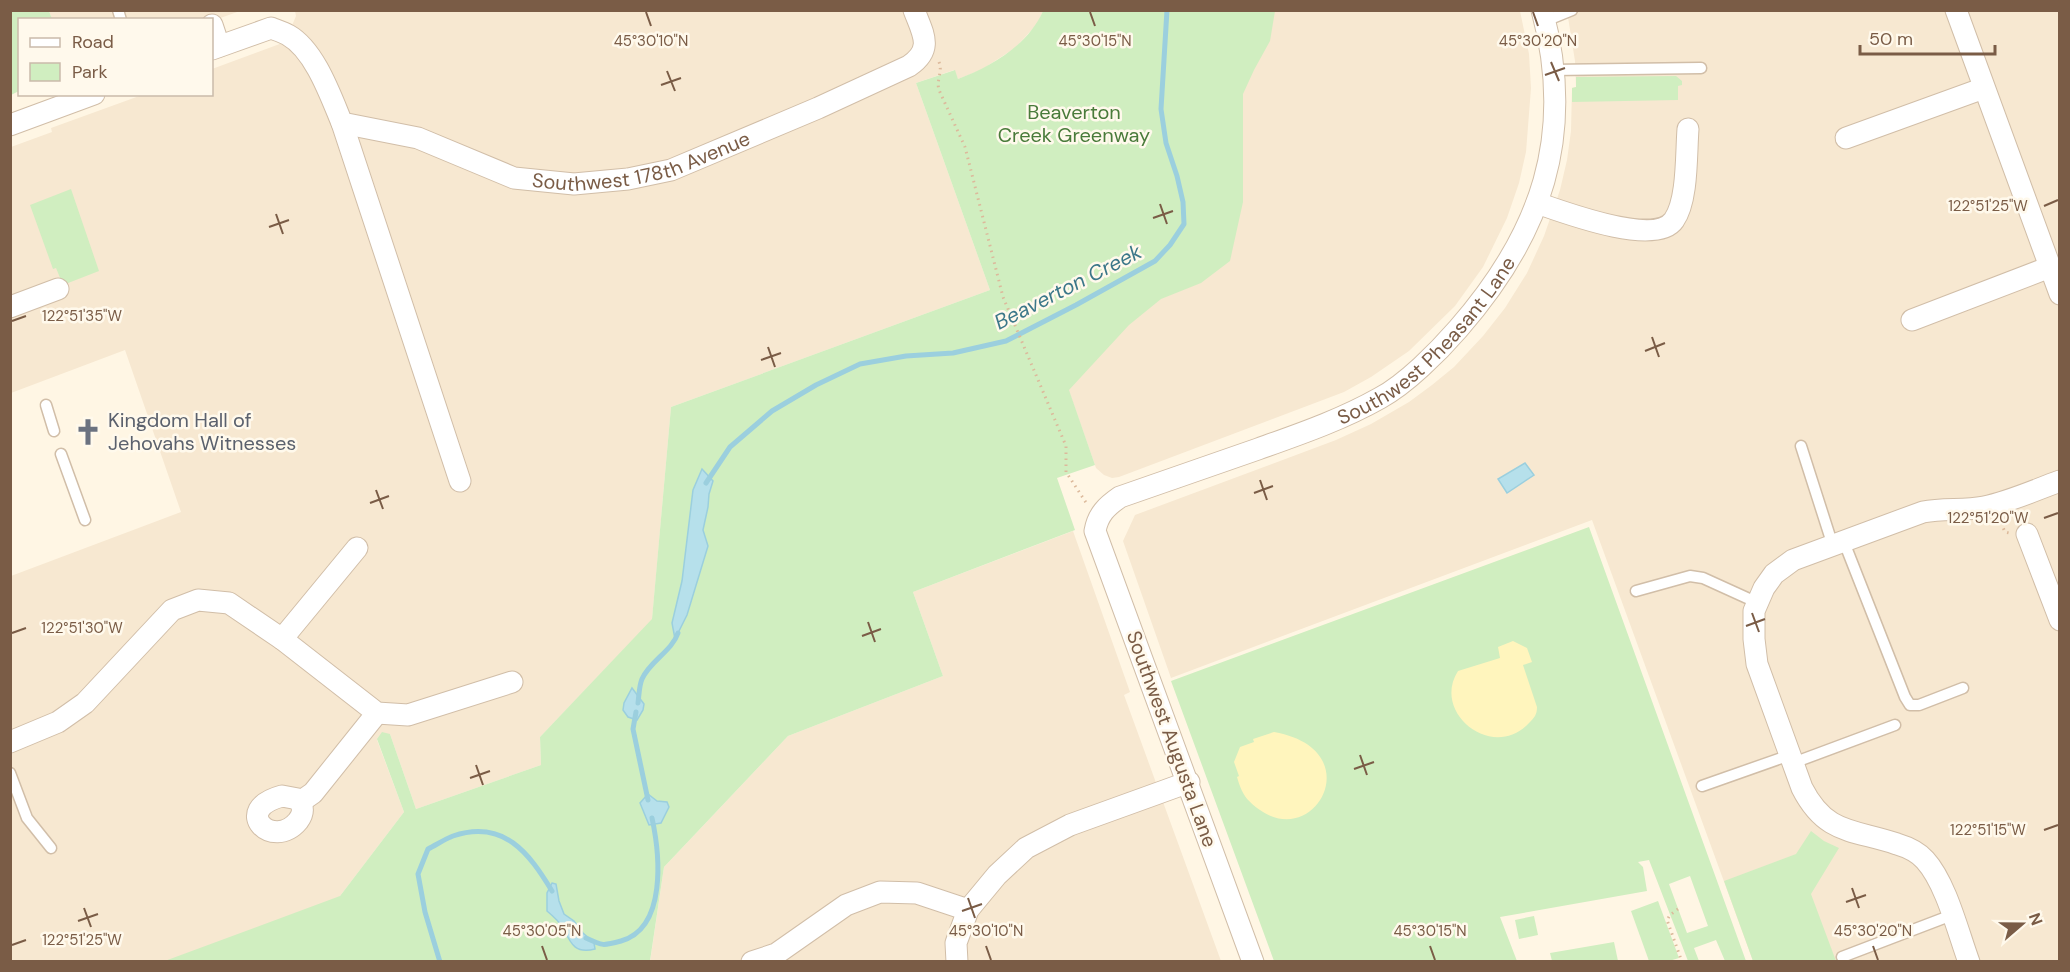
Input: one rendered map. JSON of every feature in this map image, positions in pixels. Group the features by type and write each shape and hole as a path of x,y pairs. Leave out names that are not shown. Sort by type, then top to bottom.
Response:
{"street":[{"name":"Southwest 178th Avenue","path":"342,123 418,138 514,178 574,184 628,179 671,170 818,108 909,66 918,60 924,49 925,40 914,10"},
{"path":"1956,10 2060,294"},
{"name":"Southwest Pheasant Lane","path":"1092,509 1330,423 1382,397 1444,345 1481,303 1517,249 1537,203 1549,163 1555,125 1549,36 1543,16"},
{"path":"215,47 271,28 290,35 304,49 321,75 342,123 460,481"},
{"path":"1846,138 1984,87"},
{"path":"10,125 89,96"},
{"path":"1537,203 1586,220 1622,228 1658,231 1669,227 1676,219 1682,201 1688,129"},
{"path":"1912,320 2049,267"},
{"path":"10,307 58,289"},
{"path":"1969,962 1938,879 1924,858 1907,847 1849,832 1820,815 1809,802 1757,664 1754,611 1764,588 1774,574 1792,561 1923,512 1938,509 1971,510 1987,507 2060,481"},
{"name":"Southwest Augusta Lane","path":"1092,509 1095,531 1189,782 1253,962"},
{"path":"2027,534 2060,620"},
{"path":"282,639 357,548"},
{"path":"10,742 58,722 85,703 172,610 198,600 229,603 282,639 377,713 408,715 512,682"},
{"path":"300,802 313,794 377,713"},
{"path":"957,962 956,943 968,910 997,875 1026,848 1070,825 1189,782"},
{"path":"752,962 776,954 846,905 880,892 918,893 968,910"}],"lane":[{"path":"1543,16 1572,10"},
{"path":"1552,70 1701,68"},
{"path":"46,405 54,431"},
{"path":"1801,446 1839,544 1910,705 1919,705 1963,688"},
{"path":"61,454 85,520"},
{"path":"1636,591 1690,576 1703,578 1758,603"},
{"path":"1702,786 1895,725"},
{"path":"10,773 27,818 51,848"},
{"path":"1842,957 1952,915"}],"path":[{"path":"939,78 939,90 964,147 1003,297 1066,446 1068,478 1092,509"},
{"path":"1678,909 1667,920 1682,962"}],"shaded area":[{"path":"49,11 240,11 213,21 213,18 52,18"},
{"path":"295,11 1043,11 1037,24 1015,48 981,70 958,79 954,70 916,83 990,290 671,407 652,620 540,737 541,765 416,809 390,734 377,740 404,812 340,896 330,961 11,961 11,576 181,512 125,350 11,393 11,147 52,132 51,128 139,96 213,96 213,69 285,42 296,16"},
{"path":"1168,11 1520,11 1529,54 1531,88 1526,152 1519,183 1507,218 1483,267 1455,306 1409,351 1344,392 1112,478 1096,468 1048,332"},
{"path":"1567,11 2059,11 2059,961 1753,961 1592,520 1171,678 1123,541 1135,515 1336,440 1371,424 1409,402 1432,385 1454,367 1483,336 1505,308 1527,273 1544,236 1560,190 1571,131 1572,88 1576,87 1575,61"},
{"path":"1073,531 1130,692 1124,695 1221,961 650,962 664,867 788,736 943,676 913,592"}],"green space":[{"path":"11,10 49,11 52,18 18,18 18,92 11,95"},
{"name":"Beaverton Creek Greenway","path":"1043,11 1275,11 1270,41 1243,94 1243,202 1230,261 1201,283 1161,299 1129,325 1069,390 1095,465 1057,478 1075,530 913,592 943,676 788,736 664,867 650,961 162,962 340,896 404,812 377,739 382,732 390,734 416,809 541,765 540,737 652,619 671,407 990,290 916,83 955,70 958,79 984,68 1018,44 1028,34"},
{"path":"1676,76 1682,81 1682,85 1678,86 1678,100 1572,102 1572,88 1576,87 1576,77"},
{"path":"71,189 99,271 63,285 56,268 53,269 30,205"},
{"path":"1589,527 1746,961 1725,961 1716,940 1694,948 1699,961 1688,961 1649,860 1638,862 1643,867 1647,891 1500,917 1517,961 1274,961 1171,681","holes":["1690,876 1708,926 1687,933 1669,884"]},
{"path":"1811,831 1824,841 1839,848 1811,894 1836,961 1753,961 1724,881 1796,854"},
{"path":"1658,901 1679,958 1669,961 1649,961 1631,911"},
{"path":"1534,916 1538,935 1519,939 1515,920"},
{"path":"1614,942 1618,961 1552,961 1550,953"}],"sand":[{"path":"1513,641 1527,648 1532,662 1523,665 1537,707 1536,712 1534,718 1515,734 1499,737 1484,735 1470,727 1459,716 1453,702 1452,687 1458,671 1500,658 1498,647"},
{"path":"1274,732 1303,742 1320,757 1327,775 1324,792 1314,807 1299,817 1281,819 1260,810 1245,796 1237,777 1239,776 1234,762 1240,747 1254,742 1253,739"}],"water":[{"path":"1525,463 1534,475 1507,493 1498,479"},
{"path":"702,469 713,481 703,530 708,546 687,615 675,639 672,623 682,581 693,490"},
{"path":"632,688 644,704 637,720 628,717 623,710"},
{"path":"648,794 657,801 667,802 669,807 661,823 649,825 640,803"},
{"path":"552,883 556,884 564,914 574,921 594,943 595,949 578,949 560,923 547,911 547,893"}],"waterway":[{"name":"Beaverton Creek","path":"706,483 730,447 772,411 816,385 860,364 906,356 953,353 1006,341 1155,261 1170,245 1184,224 1183,202 1166,143 1161,109 1167,10"},
{"name":"Beaverton Creek","path":"638,703 642,679 671,645 678,633"},
{"name":"Beaverton Creek","path":"636,712 633,729 648,800"},
{"name":"Beaverton Creek","path":"586,938 596,943 615,943 636,934 646,922 657,888 657,851 652,818"},
{"name":"Beaverton Creek","path":"440,962 425,912 418,874 428,849 453,836 471,832 487,832 501,836 524,852 552,891"}],"place":[{"name":"Kingdom Hall of Jehovahs Witnesses","path":"88,432"}]}
